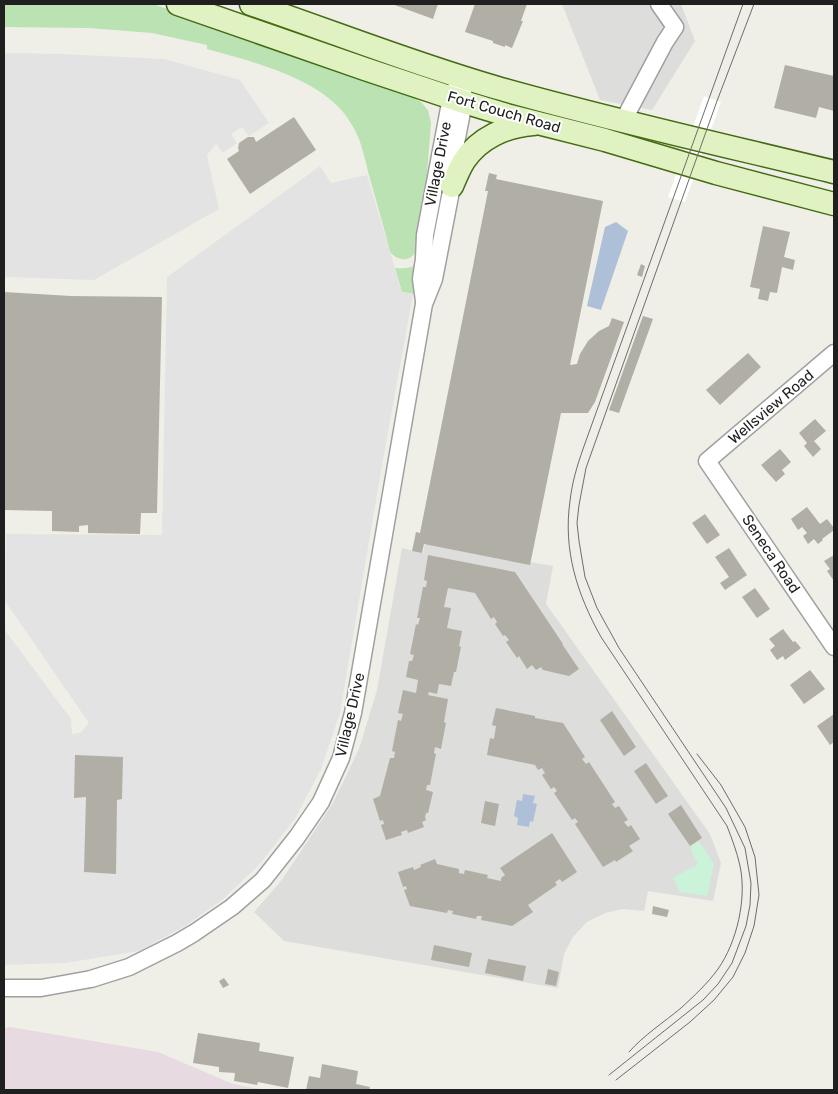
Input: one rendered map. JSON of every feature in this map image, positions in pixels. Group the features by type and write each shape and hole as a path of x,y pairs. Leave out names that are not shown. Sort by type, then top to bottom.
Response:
{"street":[{"name":"Fort Couch Road","path":"178,4 365,69 510,116 605,140 716,173 834,204"},
{"path":"623,121 675,27 660,4"},
{"name":"Fort Couch Road","path":"256,5 462,78 623,121 834,172"},
{"name":"Village Drive","path":"424,304 420,279 424,259 425,235 462,78"},
{"name":"Village Drive","path":"4,988 41,988 90,979 129,966 161,952 194,933 232,907 263,880 298,837 321,802 341,758 353,713 424,304 434,279 452,186 452,163 458,100"},
{"path":"452,186 464,160 483,141 512,127 542,124"},
{"name":"Wellsview Road","path":"708,462 834,353"},
{"name":"Seneca Road","path":"708,462 834,647"}],"shaded area":[{"path":"562,4 681,4 695,41 652,110 600,100"},
{"path":"4,53 164,59 240,80 269,123 249,136 242,127 231,134 237,143 223,153 216,144 207,155 219,209 94,280 4,277"},
{"path":"320,166 331,183 367,175 402,292 413,294 340,713 321,769 296,817 260,864 222,900 185,926 139,951 65,963 4,965 4,629 71,719 72,734 80,733 89,723 5,601 6,534 162,535 167,277"},
{"path":"425,544 553,566 546,604 710,834 721,863 713,901 648,891 644,911 623,909 605,913 587,922 573,937 564,954 558,988 284,941 254,912 281,881 333,803 359,749 377,690 402,548 423,553"},
{"path":"10,1027 158,1052 233,1084 266,1090 4,1090 4,1028"}],"green space":[{"path":"4,4 153,4 413,94 412,97 421,102 428,110 431,123 419,246 410,258 406,259 398,258 390,252 363,151 355,131 340,109 307,84 267,67 207,49 207,45 152,33 89,28 4,27"},
{"path":"421,262 415,294 402,292 395,268 409,268"},
{"path":"699,841 714,864 707,896 680,892 673,878 698,864 692,853 691,846"}],"water":[{"path":"616,222 628,231 601,310 587,306 605,227"},
{"path":"523,794 535,796 533,803 537,804 533,822 530,821 529,827 517,825 518,818 514,816 517,800 522,801"}],"pier":[{"path":"704,96 721,102 685,202 668,197"}],"building":[{"path":"392,4 438,4 433,19"},
{"path":"475,4 527,4 521,21 523,21 512,48 465,32"},
{"path":"785,65 834,76 834,111 819,107 816,118 774,108"},
{"path":"294,117 316,150 250,194 227,159 239,151 239,143 248,137 254,137 256,142"},
{"path":"489,173 497,175 496,179 603,201 570,365 577,364 580,354 588,341 599,331 609,326 612,318 624,322 595,402 588,413 561,413 530,565 424,544 422,553 412,551 416,532 420,533 488,191 485,191"},
{"path":"763,226 790,232 784,257 795,260 793,270 782,267 777,293 770,292 768,301 758,299 760,289 750,287"},
{"path":"641,264 645,266 642,277 637,275"},
{"path":"4,292 71,296 162,297 157,513 141,513 140,534 88,533 88,525 79,526 79,532 52,531 52,511 4,510"},
{"path":"643,316 653,319 619,413 609,410"},
{"path":"748,353 761,367 720,405 706,390"},
{"path":"815,419 826,431 814,441 821,449 813,457 804,446 807,443 799,433"},
{"path":"780,449 791,462 782,470 785,474 776,482 761,465"},
{"path":"807,507 820,524 827,519 834,528 818,544 814,539 808,544 803,536 807,533 802,527 798,530 791,519"},
{"path":"705,514 720,535 707,544 692,523"},
{"path":"729,548 747,575 725,590 720,583 729,577 715,557"},
{"path":"428,555 515,572 579,669 569,676 543,670 541,667 536,670 532,665 527,669 519,656 517,658 506,642 509,640 505,635 503,636 495,624 497,622 494,617 491,619 475,593 448,588 444,607 451,608 447,628 462,631 459,646 461,647 451,686 439,684 437,694 429,692 428,695 448,699 441,749 435,747 434,753 436,754 430,785 427,785 426,790 433,792 428,813 426,813 426,820 422,822 424,827 408,833 407,830 401,832 402,835 386,840 381,825 384,824 383,820 380,821 373,799 380,796 390,758 394,758 395,752 392,751 398,720 401,721 403,714 398,713 403,690 416,693 418,680 406,677 409,661 412,661 414,655 410,654 416,624 418,625 420,618 417,618 423,587 426,587 427,581 424,580"},
{"path":"834,555 834,581 827,571 830,569 824,561"},
{"path":"755,588 770,609 757,618 742,597"},
{"path":"783,629 793,642 795,641 801,648 785,660 783,656 777,660 770,650 775,646 769,639"},
{"path":"810,670 825,689 804,704 790,685"},
{"path":"496,708 563,723 585,757 582,759 586,764 589,762 615,802 612,804 615,808 619,806 628,820 624,822 628,827 631,825 640,839 629,846 633,851 616,862 615,860 603,867 575,824 578,822 575,818 572,820 554,793 557,791 554,787 551,789 542,775 545,773 542,768 538,770 535,765 487,755 490,738 494,739 496,726 492,725"},
{"path":"612,711 636,747 624,756 600,720"},
{"path":"834,714 834,742 830,745 817,726"},
{"path":"75,755 123,757 122,799 117,800 116,874 84,872 86,797 74,798"},
{"path":"646,763 668,796 656,804 634,771"},
{"path":"485,801 499,804 495,826 481,823"},
{"path":"681,805 702,838 690,846 668,814"},
{"path":"552,833 577,872 562,882 560,879 555,882 557,885 528,905 533,912 512,926 481,920 482,916 477,916 476,919 452,914 453,911 448,910 447,913 410,906 404,890 407,889 406,886 403,887 398,872 413,867 414,870 421,867 420,865 435,859 437,864 459,869 459,873 464,874 465,870 488,875 487,878 501,881 501,878 505,875 500,868"},
{"path":"653,906 669,910 667,917 652,914"},
{"path":"434,945 472,953 469,967 431,960"},
{"path":"488,959 526,966 523,981 485,973"},
{"path":"548,969 559,972 556,986 545,984"},
{"path":"224,978 229,985 223,988 219,981"},
{"path":"198,1033 260,1043 259,1051 294,1057 288,1088 258,1082 257,1085 234,1081 235,1073 219,1072 219,1067 193,1063"},
{"path":"322,1064 358,1071 356,1084 370,1087 369,1090 306,1090 309,1076 320,1078"}],"tram line":[{"path":"629,1052 686,1003 718,969 725,958 739,919 742,879 740,866 727,826 592,621 574,571 570,554 568,519 572,488 583,449 743,4"},
{"path":"609,1075 703,1000 718,984 732,963 746,926 750,905 751,883 745,848 726,808 619,648 597,608 585,577 577,523 586,468 717,101 754,4"},
{"path":"616,1080 690,1022 714,1000 733,977 745,953 754,926 759,895 755,857 745,827 721,785 697,754"}]}
